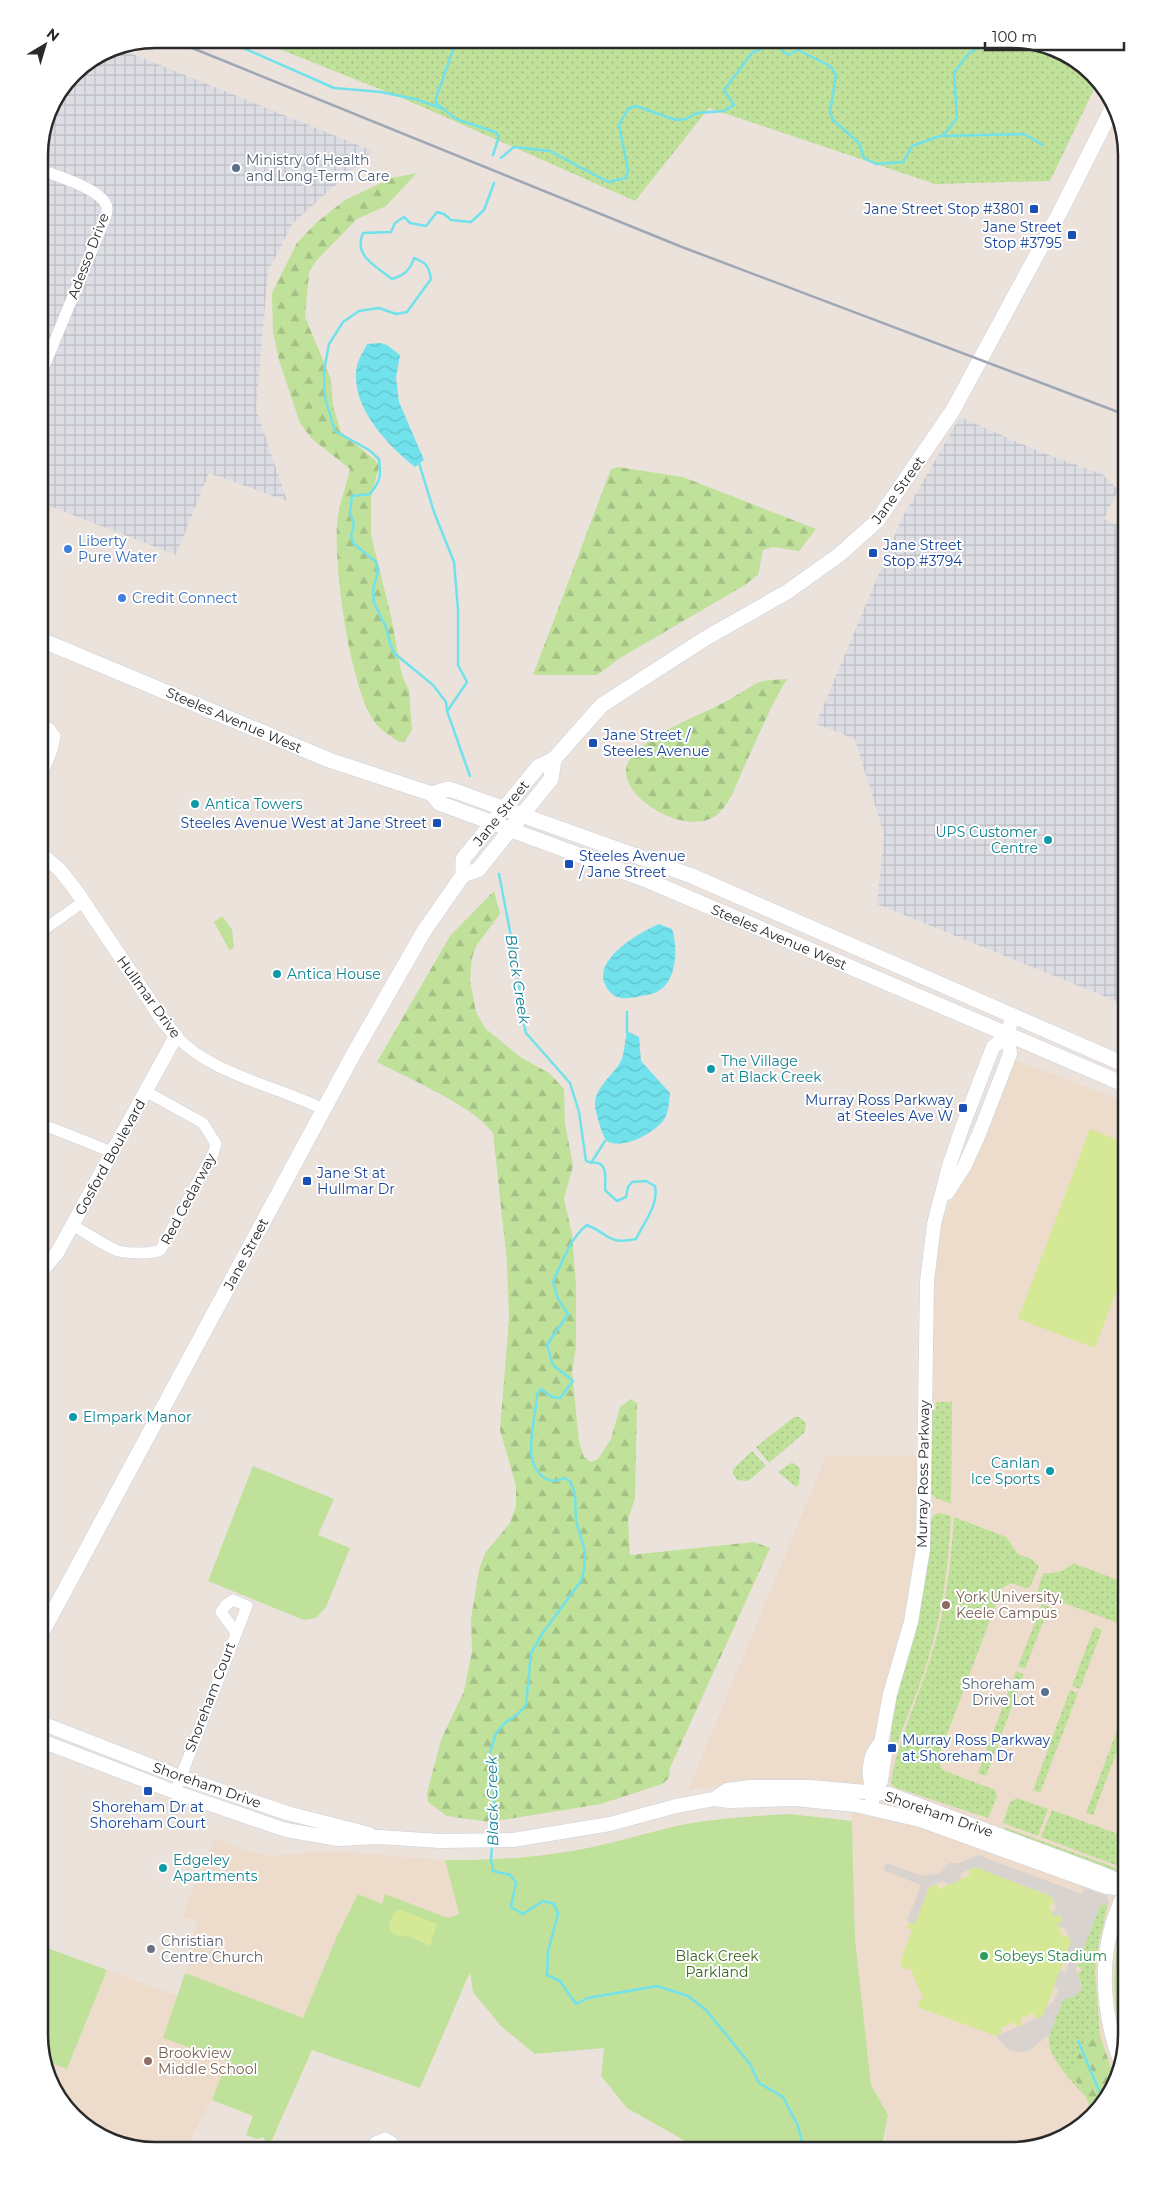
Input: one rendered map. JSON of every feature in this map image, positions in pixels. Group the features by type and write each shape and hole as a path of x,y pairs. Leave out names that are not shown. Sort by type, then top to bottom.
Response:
{"main road":[{"name":"Jane Street","path":"463,876 463,859 538,767 554,760 602,705 698,643 787,592 839,555 877,521 953,410 1061,210 1109,115"},
{"name":"Steeles Avenue West","path":"48,643 329,760 432,794 439,803 649,881 1118,1082"},
{"name":"Jane Street","path":"48,1621 323,1109 404,963 463,876 478,870 550,779 554,760"},
{"name":"Steeles Avenue West","path":"432,794 448,789 455,791 692,876 839,942 1118,1062"},
{"path":"831,960 839,942"}],"street":[{"name":"Adesso Drive","path":"48,173 90,191 105,202 107,207 106,216 48,357"},
{"path":"48,728 55,736 48,761"},
{"name":"Hullmar Drive","path":"48,860 60,870 164,1022 184,1045 217,1065 302,1098 323,1109"},
{"path":"48,927 83,902"},
{"name":"Murray Ross Parkway","path":"871,1807 874,1792 881,1781 885,1754 881,1743 890,1694 911,1622 923,1549 927,1281 934,1224 941,1203 964,1167 979,1134 1010,1054 1008,1035 1012,1016"},
{"name":"Gosford Boulevard","path":"48,1262 56,1253 72,1225 176,1036"},
{"name":"Red Cedarway","path":"72,1225 119,1251 157,1253 186,1204 213,1154 216,1144 203,1122 145,1091"},
{"path":"48,1127 112,1152"},
{"name":"Shoreham Court","path":"175,1792 235,1631"},
{"name":"Shoreham Drive","path":"48,1726 180,1778 288,1813 379,1837"},
{"name":"Shoreham Drive","path":"48,1743 175,1792 286,1830 338,1839 379,1837 440,1841 513,1840 610,1824 676,1806 714,1799 730,1801 795,1799 871,1807 920,1820 1106,1886 1118,1888"},
{"name":"Shoreham Drive","path":"714,1799 727,1790 750,1788 810,1787 874,1792 919,1804 1089,1868 1118,1882"},
{"path":"1116,2049 1105,2004 1104,1968 1108,1941 1118,1908"},
{"path":"375,2142 385,2138 392,2142"}],"shaded area":[{"path":"126,51 373,151 293,223 268,271 256,409 287,501 209,473 176,555 48,505 48,141 59,107 74,84 101,62"},
{"path":"960,417 1043,453 1102,474 1118,490 1104,519 1118,525 1118,1002 877,904 884,835 855,739 816,724 902,518"},
{"name":"York University, Keele Campus","path":"1012,1059 1118,1099 1118,2036 1112,2070 1099,2095 1091,2106 1076,2120 1045,2137 1017,2142 886,2142 888,2115 871,2085 855,1940 854,1856 849,1783 759,1781 688,1790 826,1456 929,1455 931,1307 935,1254 940,1224 962,1182"},
{"path":"215,1838 236,1847 270,1856 330,1851 445,1860 459,1914 448,1918 386,1895 382,1904 358,1894 337,1936 303,2018 185,1973 194,1954 188,1950 198,1922 182,1916"},
{"path":"978,1855 1082,1894 1084,1888 1103,1895 1105,1894 1109,1900 1109,1903 1100,1906 1076,1968 1082,1989 1076,1995 1063,2000 1050,2034 1030,2050 1022,2052 1009,2050 996,2036 1043,2016 1046,2007 1053,2002 1059,1989 1054,1987 1060,1970 1066,1972 1070,1960 1068,1949 1071,1942 1065,1928 1058,1927 1057,1924 1063,1921 1060,1914 1054,1917 1052,1913 1056,1907 1051,1896 975,1867 962,1873 960,1880 949,1885 943,1881 929,1887 915,1924 907,1921 921,1885 883,1870 886,1863 923,1876 939,1873 949,1863 959,1863"},
{"name":"Brookview Middle School","path":"107,1970 177,1996 163,2037 227,2061 212,2100 189,2142 134,2140 120,2137 101,2128 89,2120 70,2101 62,2089 51,2063 68,2069"}],"green space":[{"path":"277,48 1017,48 1045,53 1058,59 1081,74 1094,88 1050,181 935,184 709,108 635,201 402,98"},
{"path":"417,173 386,206 357,219 316,261 309,272 305,317 331,379 333,406 341,432 377,462 379,467 371,496 371,535 391,616 402,676 409,690 412,730 404,742 399,742 378,726 368,710 359,687 346,630 338,570 337,525 340,504 350,469 312,439 300,423 279,360 273,332 272,293 297,243 316,223 345,200 392,178"},
{"path":"618,467 683,477 816,529 799,551 773,547 763,550 758,575 745,585 620,658 597,675 533,675 611,469"},
{"path":"787,679 770,711 731,796 721,811 708,820 693,822 676,819 659,812 644,802 633,790 627,777 627,765 642,746 669,729 726,702 757,683 768,680"},
{"path":"494,891 500,914 476,946 472,958 470,980 476,1012 485,1028 520,1057 549,1073 564,1089 565,1123 573,1166 564,1199 572,1234 576,1286 576,1346 572,1372 579,1442 584,1457 591,1462 598,1459 611,1439 620,1407 631,1399 637,1403 635,1498 628,1520 630,1555 754,1542 770,1548 670,1768 669,1778 662,1784 601,1804 489,1822 447,1816 428,1802 427,1793 441,1740 464,1691 472,1651 471,1619 479,1570 485,1553 510,1523 516,1506 516,1486 500,1430 509,1318 507,1262 493,1133 471,1112 377,1062 450,936"},
{"path":"222,916 232,929 234,947 230,951 214,922"},
{"path":"1090,1129 1118,1140 1118,1286 1095,1348 1018,1319"},
{"path":"936,1402 952,1402 951,1504 934,1497 930,1491 930,1410 936,1410"},
{"path":"794,1417 799,1417 806,1423 805,1432 769,1463 756,1447"},
{"path":"752,1451 766,1466 748,1481 737,1480 733,1474 733,1469"},
{"path":"791,1463 800,1469 799,1485 796,1487 778,1472"},
{"path":"253,1466 334,1499 318,1535 350,1548 326,1607 316,1618 304,1620 208,1581"},
{"path":"940,1513 951,1516 949,1548 937,1627 925,1669 896,1747 890,1746 895,1698 930,1521 935,1514"},
{"path":"954,1517 1006,1537 1018,1554 1031,1559 1039,1566 1030,1587 1026,1588 1011,1583 1002,1588 938,1758 941,1768 945,1771 995,1790 997,1797 988,1818 894,1787 891,1782 904,1732 938,1634 947,1584"},
{"path":"1073,1563 1118,1580 1118,1623 1037,1593 1043,1573 1051,1573 1067,1568"},
{"path":"1042,1604 1049,1607 1025,1669 1018,1666"},
{"path":"1094,1627 1102,1630 1080,1689 1072,1686"},
{"path":"1016,1671 1024,1674 986,1776 978,1773"},
{"path":"1070,1690 1078,1693 1040,1793 1033,1790"},
{"path":"1118,1728 1118,1748 1093,1815 1086,1813"},
{"path":"1017,1798 1048,1809 1038,1836 1003,1823 1010,1802"},
{"path":"1052,1810 1118,1834 1118,1866 1041,1837"},
{"name":"Black Creek Parkland","path":"789,1814 852,1821 855,1940 871,2085 888,2115 883,2142 687,2142 627,2108 601,2076 604,2048 535,2054 501,2026 473,1992 470,1972 420,2088 312,2050 272,2140 266,2142 263,2137 257,2139 246,2135 253,2116 212,2100 227,2061 163,2038 185,1973 303,2018 337,1936 358,1894 382,1904 385,1894 448,1918 459,1914 445,1860 502,1859 545,1855 591,1847 686,1824 750,1816"},
{"path":"1004,1827 1116,1868 1116,1872 1007,1831"},
{"name":"Sobeys Stadium","path":"976,1867 1051,1896 1054,1903 1049,1905 1054,1916 1060,1914 1063,1921 1057,1924 1063,1937 1068,1935 1071,1942 1043,2016 1036,2019 1033,2013 1020,2019 1022,2025 1017,2027 1014,2022 1001,2028 1002,2033 996,2036 920,2008 917,2002 923,1999 910,1968 904,1970 900,1962 912,1930 907,1928 909,1922 915,1924 929,1887 937,1884 939,1889 970,1875 968,1870"},
{"path":"1103,1903 1108,1903 1098,1947 1095,1972 1100,2036 1088,2036 1070,2074 1085,2096 1056,2061 1049,2044 1049,2037 1063,2000 1076,1995 1082,1986 1078,1974 1082,1970 1077,1965 1100,1906"},
{"path":"399,1909 437,1924 430,1946 407,1936 398,1936 392,1932 390,1929 391,1918"},
{"path":"1118,1943 1118,2019 1114,1981"},
{"path":"48,1948 107,1970 67,2069 51,2063 48,2049"},
{"path":"1088,2035 1100,2036 1112,2070 1099,2095 1090,2107 1086,2097 1070,2074"}],"water":[{"path":"380,343 387,345 400,355 396,378 399,402 424,460 415,467 382,435 364,409 359,395 356,380 358,362 367,344"},
{"path":"659,924 672,929 674,936 675,962 666,985 651,994 628,998 613,995 605,984 603,975 606,965 612,956 630,940"},
{"path":"629,1032 639,1037 641,1061 670,1093 669,1105 662,1122 649,1133 631,1141 614,1143 607,1141 603,1135 595,1105 601,1087 622,1060 627,1033"}],"waterway":[{"path":"243,48 334,88 381,92 415,99 444,109"},
{"path":"454,48 436,98 436,103 456,119 495,132 499,136 493,155"},
{"name":"Black Creek","path":"501,158 514,147 550,151 608,182 626,178 628,170 619,125 628,109 636,106 676,120 686,119 697,113 724,111 734,105 724,90 752,53 762,48"},
{"name":"Black Creek","path":"779,48 788,55 798,50 830,66 836,75 830,112 833,120 859,143 864,158 876,164 903,162 912,146 940,136 1024,134 1043,145"},
{"name":"Black Creek","path":"943,136 957,118 954,73 969,53 978,48"},
{"name":"Black Creek","path":"470,776 447,711 446,702 433,685 394,653 386,627 374,603 373,590 378,571 376,562 353,543 351,536 354,525 350,512 352,496 370,494 376,485 380,474 379,459 369,450 335,431 325,398 324,371 329,344 343,322 359,311 379,308 396,314 407,312 431,279 426,266 414,258 406,272 392,279 373,265 364,254 361,248 363,233 391,232 395,223 404,217 410,223 426,226 437,212 444,214 451,220 471,222 484,210 494,183"},
{"path":"419,463 434,512 454,562 458,610 458,665 467,682 448,710"},
{"name":"Black Creek","path":"494,1835 496,1815 490,1752 496,1733 526,1705 531,1653 542,1634 581,1581 584,1570 585,1551 576,1521 575,1494 570,1481 564,1478 550,1480 540,1474 533,1463 531,1449 537,1394 541,1389 552,1397 560,1398 573,1381 553,1365 547,1345 568,1314 558,1299 553,1282 571,1244 587,1225 613,1240 636,1239 653,1207 656,1193 655,1186 646,1181 632,1182 628,1187 626,1197 617,1201 605,1190 605,1171 601,1165 586,1161 579,1112 570,1083 526,1033 517,968 499,874"},
{"path":"627,1012 627,1033"},
{"path":"591,1163 605,1141"},
{"name":"Black Creek","path":"492,1845 491,1859 493,1871 510,1875 516,1882 511,1907 523,1914 543,1901 554,1904 558,1914 548,1951 547,1975 560,1981 576,2004 588,1998 657,1986 688,1996 706,2010 750,2064 759,2083 783,2097 798,2126 802,2142"},
{"path":"1078,2041 1100,2093"}],"railway":[{"path":"192,48 682,247 1118,412"}],"place":[{"name":"Ministry of Health and Long-Term Care","path":"236,168"},
{"name":"Jane Street Stop #3801","path":"1034,209"},
{"name":"Jane Street Stop #3795","path":"1072,235"},
{"name":"Liberty Pure Water","path":"68,549"},
{"name":"Jane Street Stop #3794","path":"873,553"},
{"name":"Credit Connect","path":"122,598"},
{"name":"Jane Street / Steeles Avenue","path":"593,743"},
{"name":"Antica Towers","path":"195,804"},
{"name":"Steeles Avenue West at Jane Street","path":"437,823"},
{"name":"UPS Customer Centre","path":"1048,840"},
{"name":"Steeles Avenue / Jane Street","path":"569,864"},
{"name":"Antica House","path":"277,974"},
{"name":"The Village at Black Creek","path":"711,1069"},
{"name":"Murray Ross Parkway at Steeles Ave W","path":"963,1108"},
{"name":"Jane St at Hullmar Dr","path":"307,1181"},
{"name":"Elmpark Manor","path":"73,1417"},
{"name":"Canlan Ice Sports","path":"1050,1471"},
{"name":"York University, Keele Campus","path":"946,1605"},
{"name":"Shoreham Drive Lot","path":"1045,1692"},
{"name":"Murray Ross Parkway at Shoreham Dr","path":"892,1748"},
{"name":"Shoreham Dr at Shoreham Court","path":"148,1791"},
{"name":"Edgeley Apartments","path":"163,1868"},
{"name":"Christian Centre Church","path":"151,1949"},
{"name":"Sobeys Stadium","path":"984,1956"},
{"name":"Brookview Middle School","path":"148,2061"}]}
